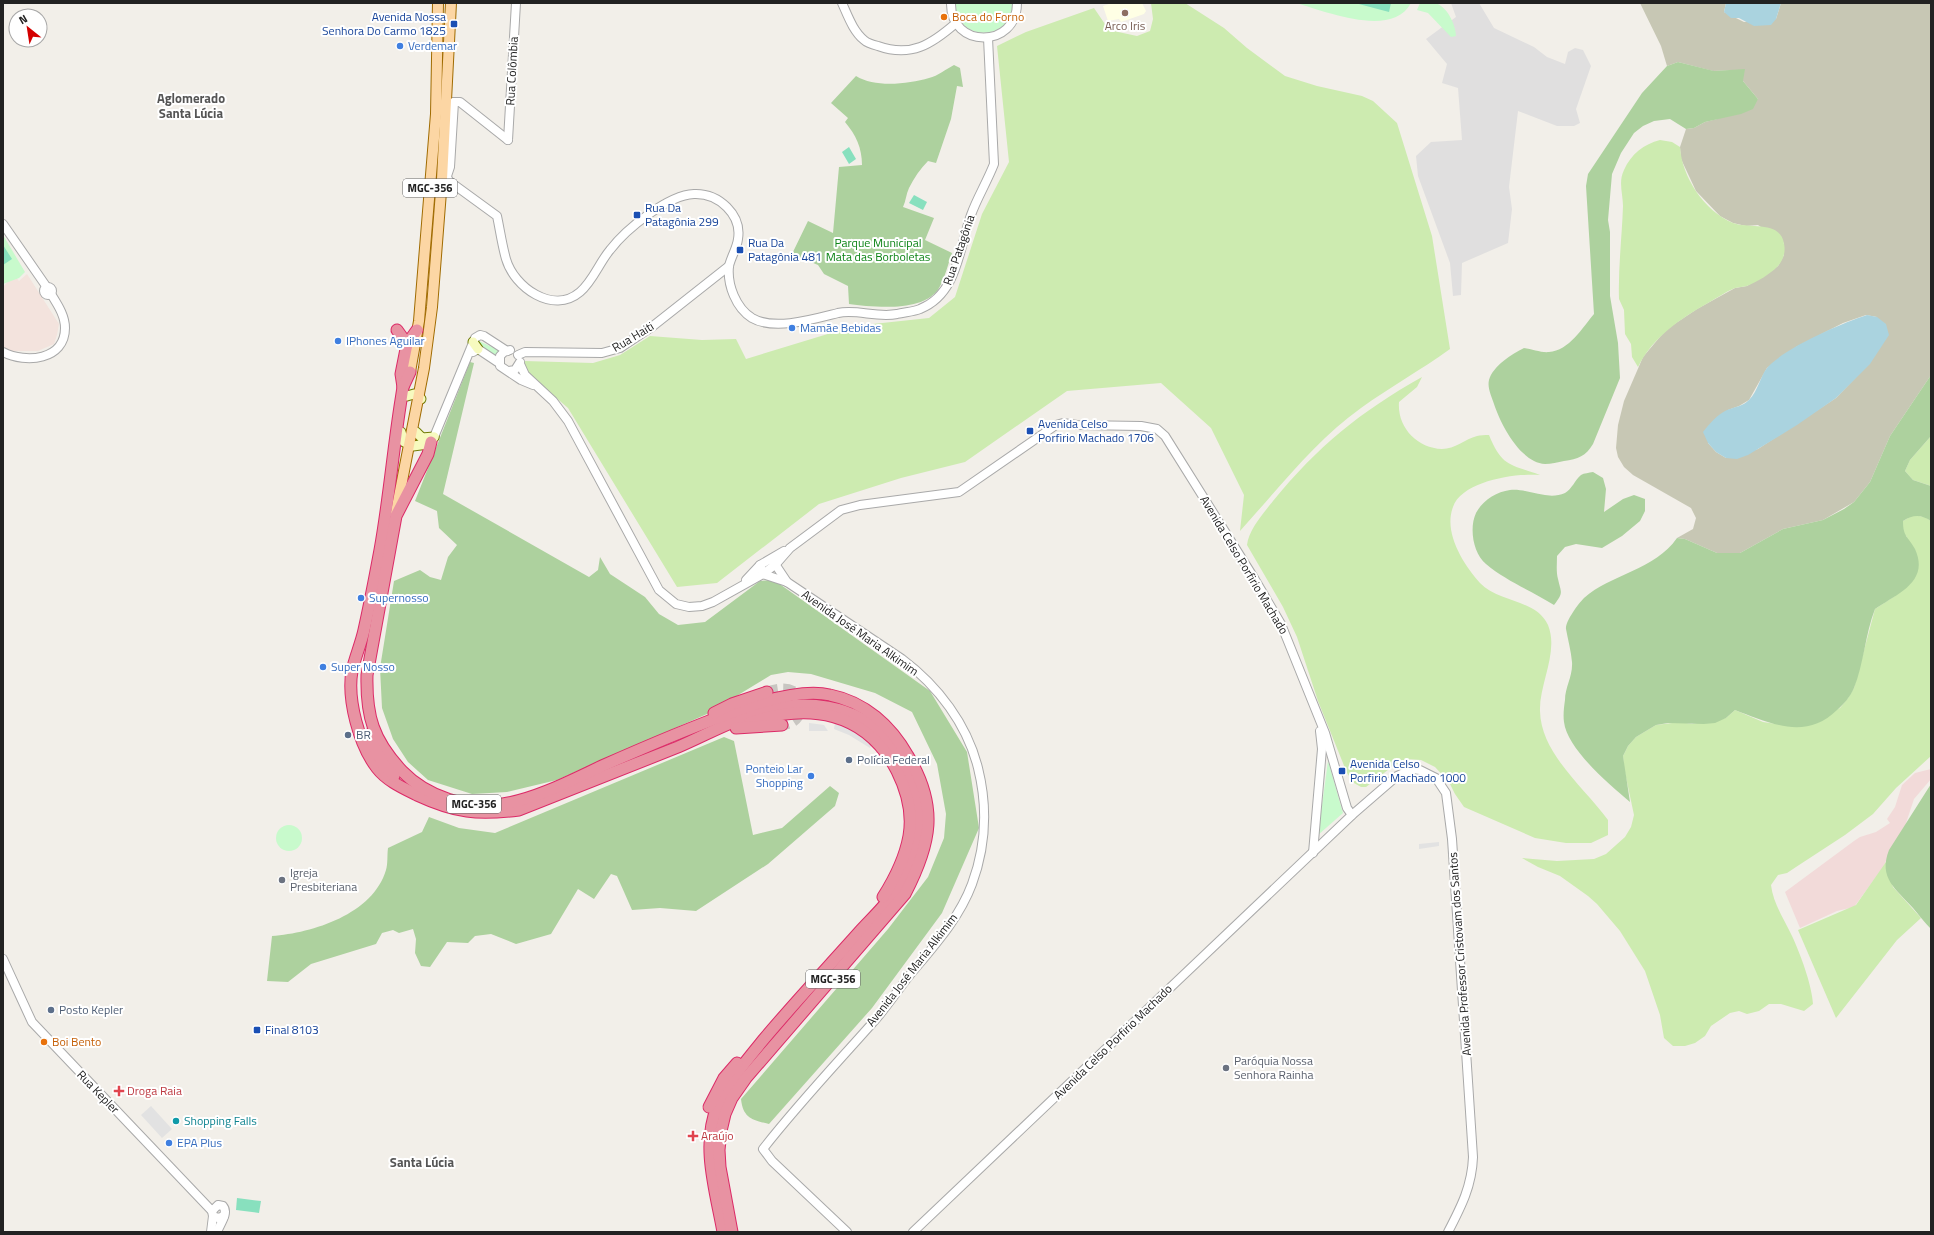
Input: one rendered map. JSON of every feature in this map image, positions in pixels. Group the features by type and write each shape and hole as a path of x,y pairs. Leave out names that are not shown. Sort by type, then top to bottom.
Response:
{"highway":[{"path":"397,330 407,344"},
{"path":"405,392 401,374 407,344 417,330"},
{"name":"MGC-356","path":"410,372 395,436 392,513 367,675 366,698 370,718 378,737 390,758 406,775 418,784 446,798 475,804 504,804 521,800 569,781 669,736 756,704 778,698 829,695 865,709 889,727 915,768 927,803 928,821 924,851 905,894 746,1078 724,1114 721,1131 720,1156 732,1232"},
{"path":"392,513 428,454 433,439"},
{"name":"MGC-356","path":"392,513 364,631 352,672 352,699 359,732 368,754 377,769 399,787 432,803 470,813 491,814 519,810 762,711 782,706 804,704 830,707 866,722 884,736 907,770 913,784 918,803 918,837 913,855 898,887 775,1026 738,1071 716,1110 711,1129 710,1150 723,1232"},
{"path":"669,736 732,704 767,692"},
{"path":"698,738 773,716 793,712 827,715 844,719 860,728 877,741 890,758 905,790 909,806 909,835 900,866 865,926"},
{"path":"736,728 782,725"},
{"path":"715,1232 703,1152 704,1130 708,1112 724,1078 733,1066 775,1026"}],"main road":[{"name":"MGC-356","path":"410,372 417,330 436,114 438,3"},
{"name":"MGC-356","path":"392,513 410,445 424,368 432,306 440,199 450,100 451,3"},
{"name":"MGC-356","path":"392,513 405,392"},
{"path":"405,392 419,397"},
{"name":"MGC-356","path":"410,445 416,432 419,397"},
{"path":"401,432 402,438 410,445 424,446 433,439"},
{"path":"416,432 422,438 433,439"}],"street":[{"name":"Rua Colômbia","path":"450,100 460,102 508,140 516,3"},
{"path":"842,3 855,29 865,42 896,51 914,50 925,46 944,34 956,23"},
{"path":"952,3 952,11 956,23 970,35 988,38 1005,31 1011,25 1015,17 1017,3"},
{"name":"Rua Patagônia","path":"448,182 498,216 506,260 515,276 528,290 550,301 568,298 578,294 587,286 609,251 636,222 678,198 694,194 711,197 724,203 732,213 737,226 738,239 729,266 734,296 746,314 758,321 771,324 818,318 841,312 894,315 921,309 938,298 952,278 971,213 988,182 994,164 988,38"},
{"path":"440,199 448,182 450,167 450,100"},
{"path":"3,224 60,310 65,327 64,338 52,353 38,359 11,355 3,352"},
{"name":"Rua Haiti","path":"518,354 525,352 602,353 620,348 653,326 729,266"},
{"path":"433,439 467,358 476,346 476,337 482,335 507,350 518,354 520,364 525,375 553,401 568,421 590,459 654,581 665,596 676,604 689,607 702,606 723,597 763,574 776,564 790,548"},
{"path":"476,346 499,363 503,369 509,371 521,380 537,387"},
{"path":"499,363 500,356 507,350"},
{"path":"509,371 515,370 520,364"},
{"name":"Avenida Celso Porfirio Machado","path":"790,548 833,516 849,507 959,492 989,473 1050,428 1063,423 1074,424 1088,422 1091,424 1149,427 1158,429 1165,436 1281,624 1325,733 1347,808 1352,815 913,1232"},
{"path":"742,585 763,563 790,548"},
{"path":"763,563 772,560 776,564"},
{"path":"763,563 763,574"},
{"name":"Avenida José Maria Alkimim","path":"776,564 787,582"},
{"name":"Avenida José Maria Alkimim","path":"763,574 787,582 906,663 939,693 957,720 974,753 985,805 984,841 972,884 953,921 877,1017 782,1124 763,1149 772,1161 847,1232"},
{"name":"Avenida Celso Porfirio Machado","path":"1313,852 1322,749 1320,722"},
{"name":"Avenida Professor Cristovam dos Santos","path":"1352,815 1397,776 1412,769 1430,773 1442,785 1448,798 1473,1157 1470,1184 1465,1200 1448,1232"},
{"name":"Rua Kepler","path":"3,959 32,1022 213,1214"},
{"path":"211,1232 213,1208 218,1205 223,1206 225,1209 224,1216 217,1232"},
{"path":"213,1214 218,1218 224,1216"}],"shaded area":[{"name":"Arco Iris","path":"1112,3 1142,3 1146,11 1144,14 1121,22 1119,19 1108,21 1103,6"},
{"path":"1451,3 1479,3 1494,28 1534,47 1547,57 1565,64 1568,52 1575,48 1583,50 1591,66 1576,109 1580,123 1574,126 1557,126 1518,111 1509,187 1512,209 1508,243 1462,263 1461,295 1453,296 1450,263 1418,176 1416,156 1431,142 1462,140 1458,88 1442,83 1447,64 1426,39 1456,17"},
{"path":"1640,3 1726,3 1724,12 1744,22 1776,19 1781,3 1931,3 1931,375 1890,436 1870,482 1854,502 1823,520 1783,529 1740,553 1717,553 1685,539 1677,538 1693,529 1696,518 1691,508 1633,475 1624,467 1618,457 1616,448 1618,425 1624,401 1643,357 1659,338 1667,329 1697,309 1735,288 1747,286 1778,266 1784,255 1784,243 1758,225 1746,226 1733,223 1720,216 1696,191 1681,159 1680,147 1686,129 1694,128 1705,122 1717,119 1758,99 1743,81 1739,70 1713,71 1678,62 1667,66 1661,46","holes":["1866,315 1877,317 1861,372 1836,398 1758,449 1726,458 1716,452 1708,443 1728,410 1749,400 1767,368 1796,347 1843,323"]},
{"path":"27,274 59,324 57,335 54,344 38,351 10,351 3,347 3,287 14,275 19,281"},
{"path":"835,722 850,729 872,743 870,748 849,735 834,729"},
{"path":"809,723 824,725 828,731 809,731"},
{"path":"1931,769 1931,779 1914,799 1905,826 1890,850 1884,866 1854,907 1837,911 1800,928 1785,892 1860,837 1876,832 1890,823 1887,819 1895,807 1902,785 1915,773"},
{"path":"1439,842 1439,846 1419,849 1419,844"},
{"path":"151,1106 172,1129 162,1138 141,1115"}],"green space":[{"path":"955,3 1013,3 1011,15 1005,24 996,30 986,33 975,31 965,26 958,17"},
{"path":"1151,3 1185,3 1224,28 1247,48 1285,76 1317,86 1362,96 1373,101 1397,123 1432,236 1450,349 1372,400 1344,421 1313,450 1240,531 1244,495 1211,428 1161,383 1067,391 965,462 901,478 819,504 717,583 677,587 568,408 525,371 524,361 593,363 620,355 650,336 702,340 736,339 746,359 854,326 929,318 955,297 982,214 1009,162 997,46 1026,32 1094,8 1109,30 1137,36 1150,31 1153,19"},
{"path":"1296,3 1411,3 1402,14 1389,19 1374,21 1357,20"},
{"path":"1355,3 1391,3 1389,12"},
{"path":"1420,3 1435,3 1443,8 1453,22 1456,36 1451,37 1428,13 1417,10"},
{"path":"1678,62 1714,71 1745,69 1743,81 1758,99 1753,109 1741,114 1705,122 1694,128 1686,129 1670,119 1654,121 1643,126 1634,133 1621,153 1612,174 1608,220 1610,232 1610,296 1618,343 1620,378 1593,444 1584,454 1577,458 1547,464 1536,462 1527,457 1520,450 1501,422 1491,395 1489,380 1494,370 1499,365 1524,348 1546,352 1556,351 1563,347 1575,338 1594,314 1586,186 1588,174 1642,93 1667,66"},
{"name":"Parque Municipal Mata das Borboletas","path":"954,65 960,68 963,87 957,86 951,119 936,163 928,161 920,170 909,188 903,207 934,218 925,240 952,253 943,280 939,288 932,296 910,305 884,307 849,304 848,286 824,274 818,265 792,254 808,221 833,233 839,167 862,165 858,142 845,122 848,118 831,103 856,76 872,82 892,84 902,83 932,77"},
{"path":"1660,140 1672,142 1680,147 1685,170 1696,192 1704,202 1722,218 1740,225 1771,228 1777,231 1782,236 1785,250 1784,256 1779,265 1767,275 1747,286 1735,288 1724,293 1678,322 1651,347 1638,367 1632,357 1631,344 1625,334 1624,310 1619,299 1623,206 1621,179 1630,159 1639,150"},
{"path":"849,147 856,159 849,164 842,152"},
{"path":"914,195 927,202 923,210 909,203"},
{"path":"3,235 25,272 19,278 3,284"},
{"path":"3,245 12,259 3,265"},
{"path":"477,340 500,351 496,359 473,342"},
{"path":"470,362 474,363 443,494 589,577 598,570 600,557 610,574 645,597 659,614 678,625 705,622 760,581 774,580 930,691 967,752 979,828 942,913 872,1008 769,1124 749,1117 744,1110 741,1099 888,929 928,877 944,838 946,814 937,764 912,712 875,693 811,674 788,672 771,675 707,714 557,780 507,792 472,794 428,780 408,762 393,739 382,708 380,668 394,581 420,570 430,577 441,580 448,557 457,545 439,528 437,511 415,501"},
{"path":"1931,375 1931,436 1910,460 1905,471 1913,480 1931,486 1931,521 1917,516 1910,517 1903,521 1905,533 1915,549 1918,560 1918,570 1915,579 1909,586 1875,609 1857,678 1849,697 1840,708 1825,719 1813,725 1800,727 1774,724 1735,710 1726,718 1715,723 1668,723 1656,725 1636,737 1628,746 1623,756 1630,802 1601,776 1581,755 1573,744 1564,722 1565,695 1572,667 1566,626 1575,609 1584,598 1595,590 1657,558 1668,549 1677,538 1685,539 1717,553 1740,553 1783,529 1823,520 1844,509 1854,502 1870,482 1890,436"},
{"path":"1422,377 1417,387 1399,402 1401,420 1405,428 1417,440 1424,445 1433,448 1447,449 1477,436 1489,435 1498,453 1508,463 1540,475 1504,477 1491,480 1467,491 1458,498 1453,507 1451,527 1453,538 1462,558 1480,583 1497,594 1535,610 1548,625 1551,635 1551,646 1550,657 1542,690 1540,711 1542,727 1548,742 1565,769 1608,820 1608,835 1591,843 1566,843 1535,838 1464,807 1449,782 1435,767 1421,760 1406,759 1393,766 1366,787 1361,787 1354,783 1347,773 1318,701 1297,637 1283,607 1247,545 1253,527 1273,501 1307,463 1359,417"},
{"path":"1931,436 1931,486 1913,480 1905,471 1910,460"},
{"path":"1593,472 1603,478 1606,489 1604,512 1623,499 1634,495 1645,499 1645,511 1640,521 1622,536 1602,548 1576,544 1565,547 1557,556 1557,573 1561,592 1554,605 1502,576 1486,564 1478,554 1475,547 1473,533 1474,519 1479,508 1490,497 1510,490 1551,496 1558,495 1565,493 1572,487 1581,475"},
{"path":"1913,515 1925,517 1931,521 1931,756 1896,788 1873,814 1845,835 1787,873 1778,875 1771,885 1776,905 1792,936 1802,960 1808,979 1813,1004 1804,1011 1781,1004 1769,1004 1759,1011 1747,1014 1739,1011 1730,1013 1711,1026 1705,1036 1695,1043 1685,1046 1673,1046 1664,1038 1660,1015 1645,971 1620,931 1597,904 1588,896 1560,876 1538,867 1522,858 1557,861 1594,859 1606,854 1625,837 1631,827 1634,815 1624,768 1623,756 1628,746 1636,737 1656,725 1680,722 1692,724 1726,718 1735,710 1763,722 1798,727 1840,708 1854,688 1875,609 1895,596 1907,537 1903,533 1903,521"},
{"path":"724,737 734,741 753,835 782,828 830,786 839,793 835,806 768,864 696,911 660,908 632,910 617,876 611,874 594,899 578,889 551,934 516,944 491,934 475,936 468,943 447,942 430,967 421,966 415,953 416,939 413,929 399,933 393,930 382,933 376,944 311,964 288,982 267,981 272,936 305,931 340,918 355,909 368,898 379,885 387,868 388,848 422,832 429,817 459,828 495,833"},
{"path":"1328,761 1343,813 1318,835"},
{"path":"1931,784 1931,929 1890,882 1887,876 1886,860 1889,850"},
{"path":"289,825 298,829 302,838 298,847 289,851 280,847 276,838 280,829"},
{"path":"1886,862 1893,887 1921,918 1897,940 1836,1018 1798,930 1856,905"},
{"path":"237,1198 261,1201 259,1213 236,1210"}],"water":[{"path":"1726,3 1781,3 1776,19 1771,25 1754,26 1739,18 1731,18 1724,12"},
{"path":"1867,315 1877,317 1886,324 1889,335 1870,364 1836,398 1797,425 1748,455 1737,459 1726,458 1716,452 1708,443 1703,432 1720,414 1742,405 1749,400 1755,392 1767,368 1775,360 1786,352 1814,337"}],"tunnel":[{"path":"767,692 782,689 796,693 799,705 799,714 794,721 782,725"}],"place":[{"name":"Arco Iris","path":"1125,13"},
{"name":"Boca do Forno","path":"944,17"},
{"name":"Avenida Nossa Senhora Do Carmo 1825","path":"454,24"},
{"name":"Verdemar","path":"400,46"},
{"name":"Rua Da Patagônia 299","path":"637,215"},
{"name":"Rua Da Patagônia 481","path":"740,250"},
{"name":"Mamãe Bebidas","path":"792,328"},
{"name":"IPhones Aguilar","path":"338,341"},
{"name":"Avenida Celso Porfirio Machado 1706","path":"1030,431"},
{"name":"Supernosso","path":"361,598"},
{"name":"Super Nosso","path":"323,667"},
{"name":"BR","path":"348,735"},
{"name":"Polícia Federal","path":"849,760"},
{"name":"Avenida Celso Porfirio Machado 1000","path":"1342,771"},
{"name":"Ponteio Lar Shopping","path":"811,776"},
{"name":"Igreja Presbiteriana","path":"282,880"},
{"name":"Posto Kepler","path":"51,1010"},
{"name":"Final 8103","path":"257,1030"},
{"name":"Boi Bento","path":"44,1042"},
{"name":"Paróquia Nossa Senhora Rainha","path":"1226,1068"},
{"name":"Droga Raia","path":"119,1091"},
{"name":"Shopping Falls","path":"176,1121"},
{"name":"Araújo","path":"693,1136"},
{"name":"EPA Plus","path":"169,1143"}],"district":[{"name":"Aglomerado Santa Lúcia","path":"191,106"},
{"name":"Santa Lúcia","path":"422,1162"}]}
